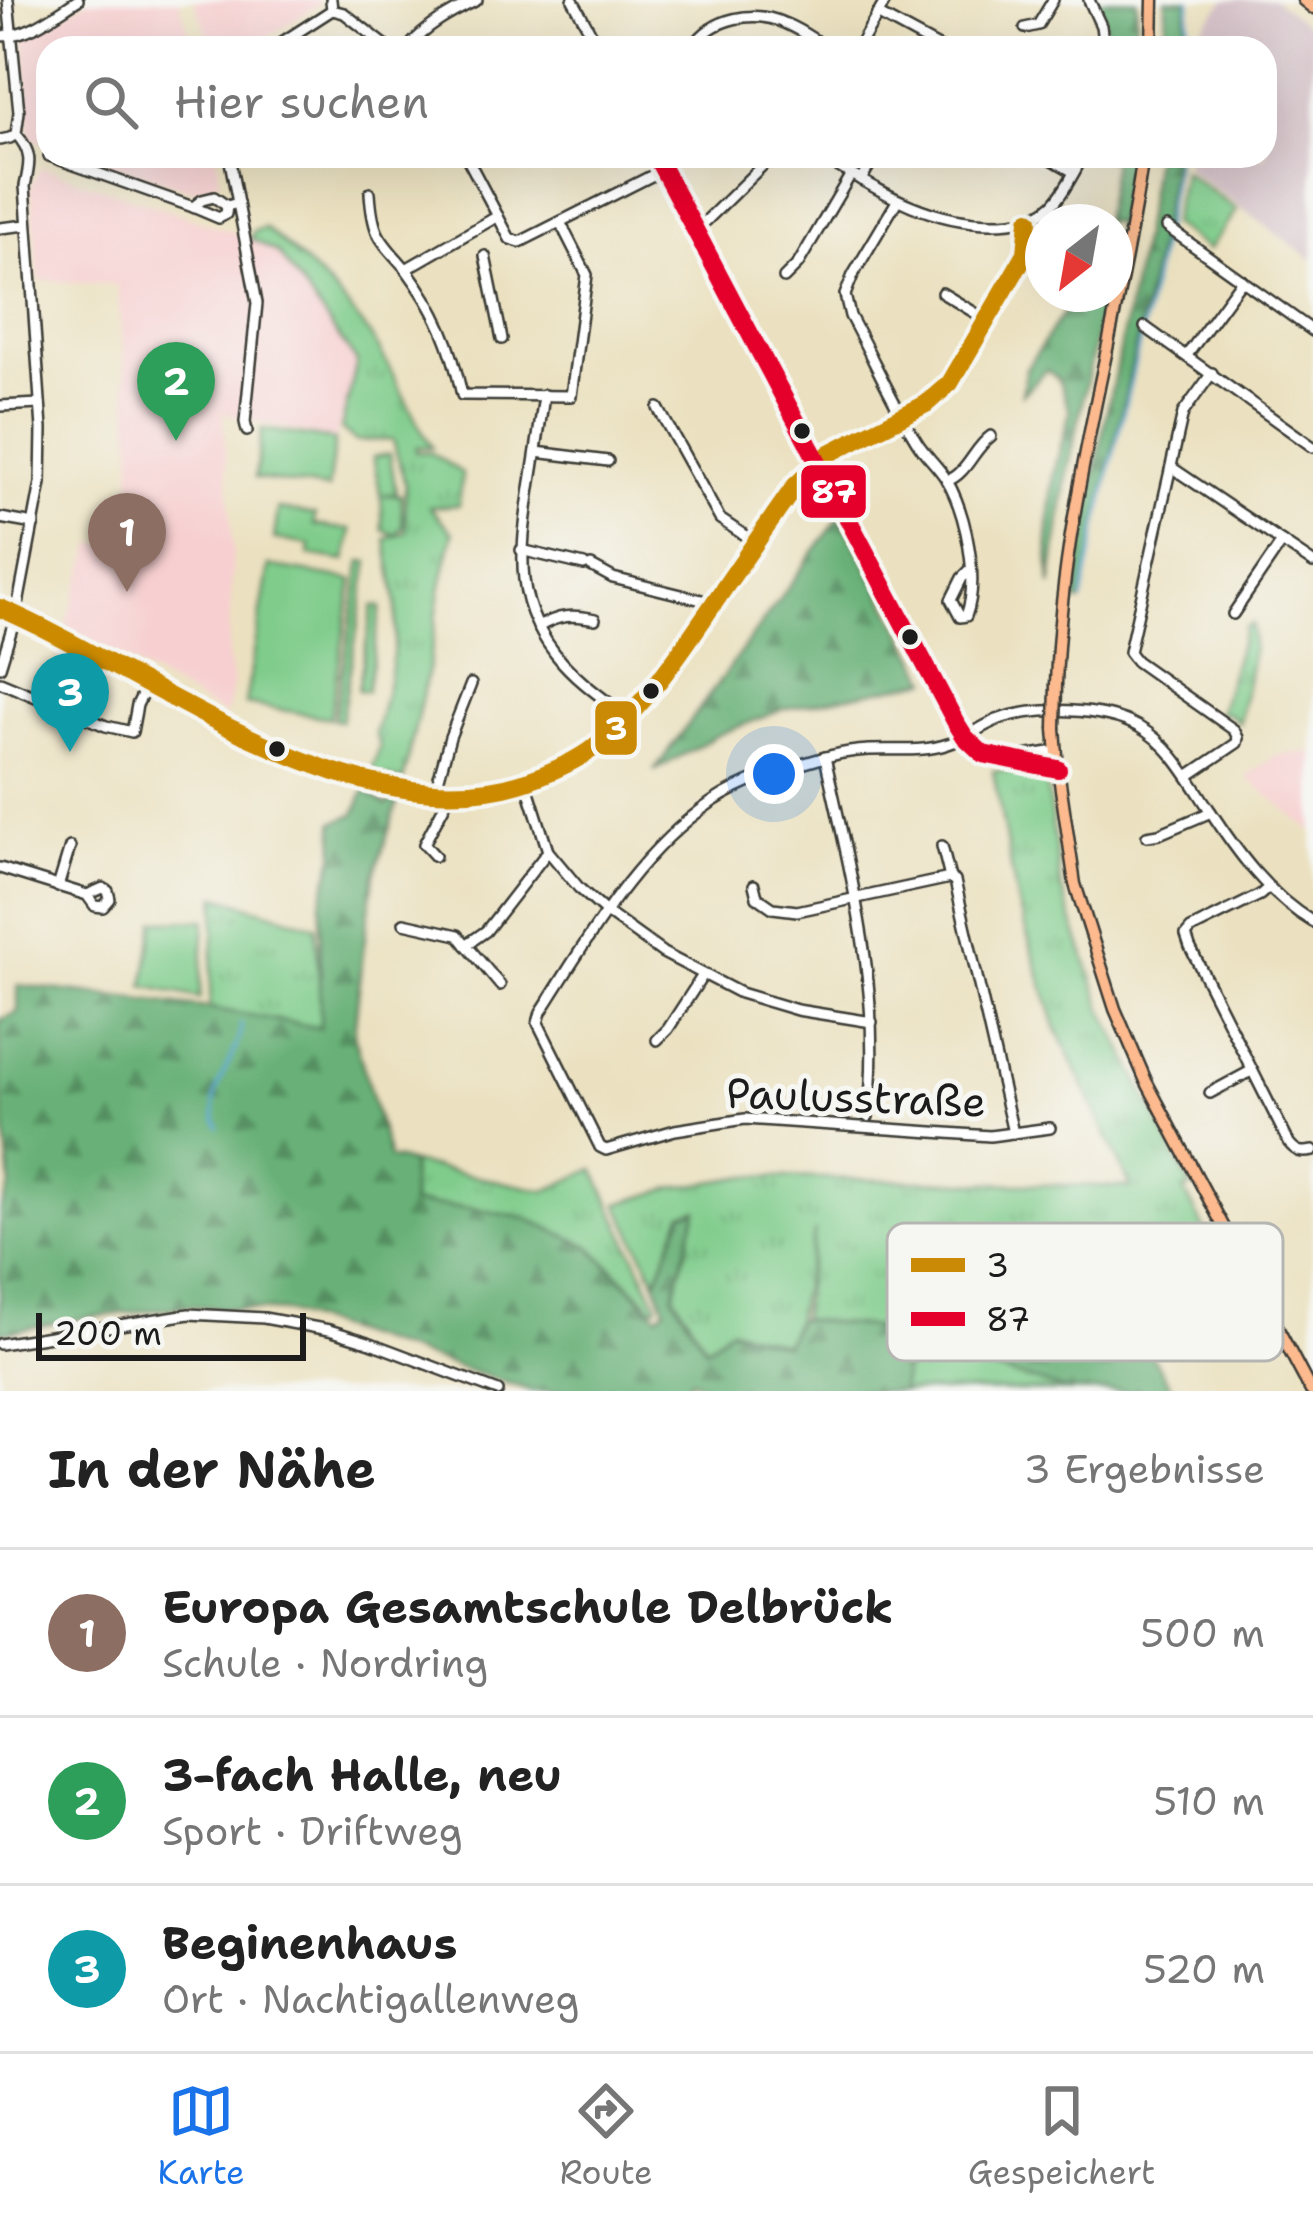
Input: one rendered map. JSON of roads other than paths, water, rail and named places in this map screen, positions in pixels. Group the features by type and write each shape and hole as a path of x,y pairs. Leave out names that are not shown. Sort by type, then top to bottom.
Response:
{"main road":[{"path":"1152,36 1153,0"},
{"path":"1303,0 1313,8"},
{"path":"1141,168 1070,537 1057,642 1058,769 1075,884 1115,1009 1146,1081 1222,1223"},
{"path":"1283,1338 1311,1391"}],"street":[{"path":"0,140 16,134 19,112 6,36 8,0"},
{"path":"6,36 28,31 78,0"},
{"path":"417,36 477,0"},
{"path":"573,0 592,36"},
{"path":"865,36 886,0"},
{"path":"1025,28 1038,25 1053,0"},
{"path":"1089,0 1102,36"},
{"path":"289,36 332,5 374,36"},
{"path":"877,14 918,36"},
{"path":"700,36 737,16 782,21 808,36"},
{"path":"0,667 16,615 41,483 25,186 31,160 16,134"},
{"path":"28,149 36,152"},
{"path":"83,168 219,218 232,205"},
{"path":"230,168 232,205 257,303 247,430"},
{"path":"472,168 510,239 520,242 663,170 965,736 980,752 1058,769"},
{"path":"694,228 760,168"},
{"path":"841,168 897,201 940,218 1025,220"},
{"path":"784,278 864,168"},
{"path":"1067,168 1074,172"},
{"path":"1052,204 1076,168"},
{"path":"370,193 376,233 428,299 453,352 462,395 571,396 587,274 560,222"},
{"path":"897,201 845,295 850,316 917,443 947,481 970,549 971,569"},
{"path":"406,269 498,216"},
{"path":"0,228 28,225"},
{"path":"1167,227 1313,332"},
{"path":"0,608 265,745 301,759 404,790 451,793 526,782 574,762 628,717 668,670 794,486 818,462 926,404 950,383 1025,255"},
{"path":"484,256 502,339"},
{"path":"1187,355 1242,280"},
{"path":"942,293 987,320"},
{"path":"1145,327 1313,447"},
{"path":"1188,776 1238,738 1234,730 1129,652 1183,413 1212,373"},
{"path":"544,395 521,550 523,576 538,627 561,661 628,717"},
{"path":"0,406 40,404"},
{"path":"658,409 720,519 756,543"},
{"path":"947,481 959,476 991,436"},
{"path":"536,452 608,461"},
{"path":"1171,466 1313,563"},
{"path":"0,518 34,524"},
{"path":"1233,614 1282,542"},
{"path":"521,550 714,603"},
{"path":"538,627 554,617 572,614 595,620"},
{"path":"0,682 132,732 137,705 148,683"},
{"path":"435,792 471,684"},
{"path":"606,912 671,833 715,800 766,774 858,751 949,744 1010,716 1075,712 1111,715 1152,735 1174,757 1240,854 1270,887 1313,922"},
{"path":"1004,759 1057,751"},
{"path":"825,758 872,999 871,1122"},
{"path":"526,782 548,850 579,888 663,953 740,993 797,1010 872,1022"},
{"path":"435,856 424,844 451,793"},
{"path":"1147,836 1210,812"},
{"path":"942,846 950,878"},
{"path":"58,886 70,847"},
{"path":"466,945 486,931 548,850"},
{"path":"0,868 87,895"},
{"path":"754,885 757,897 773,908 797,911 955,880 1013,1133"},
{"path":"1270,887 1186,935 1289,1143 1302,1153 1313,1151"},
{"name":"Paulusstraße","path":"606,912 538,1023 600,1148 746,1119 858,1128 861,1120 990,1136 1050,1128"},
{"path":"404,923 458,934 500,986"},
{"path":"657,1040 704,975"},
{"path":"1210,1094 1251,1071"},
{"path":"0,1343 189,1314 264,1318 368,1342 498,1391"}],"waterway":[{"path":"1188,36 1190,0"},
{"path":"1082,601 1174,168"},
{"path":"219,1127 214,1100 241,1023"}],"place":[{"name":"3-fach Halle, neu","path":"176,441"},
{"name":"Europa Gesamtschule Delbrück","path":"127,592"},
{"name":"Beginenhaus","path":"70,752"}]}
